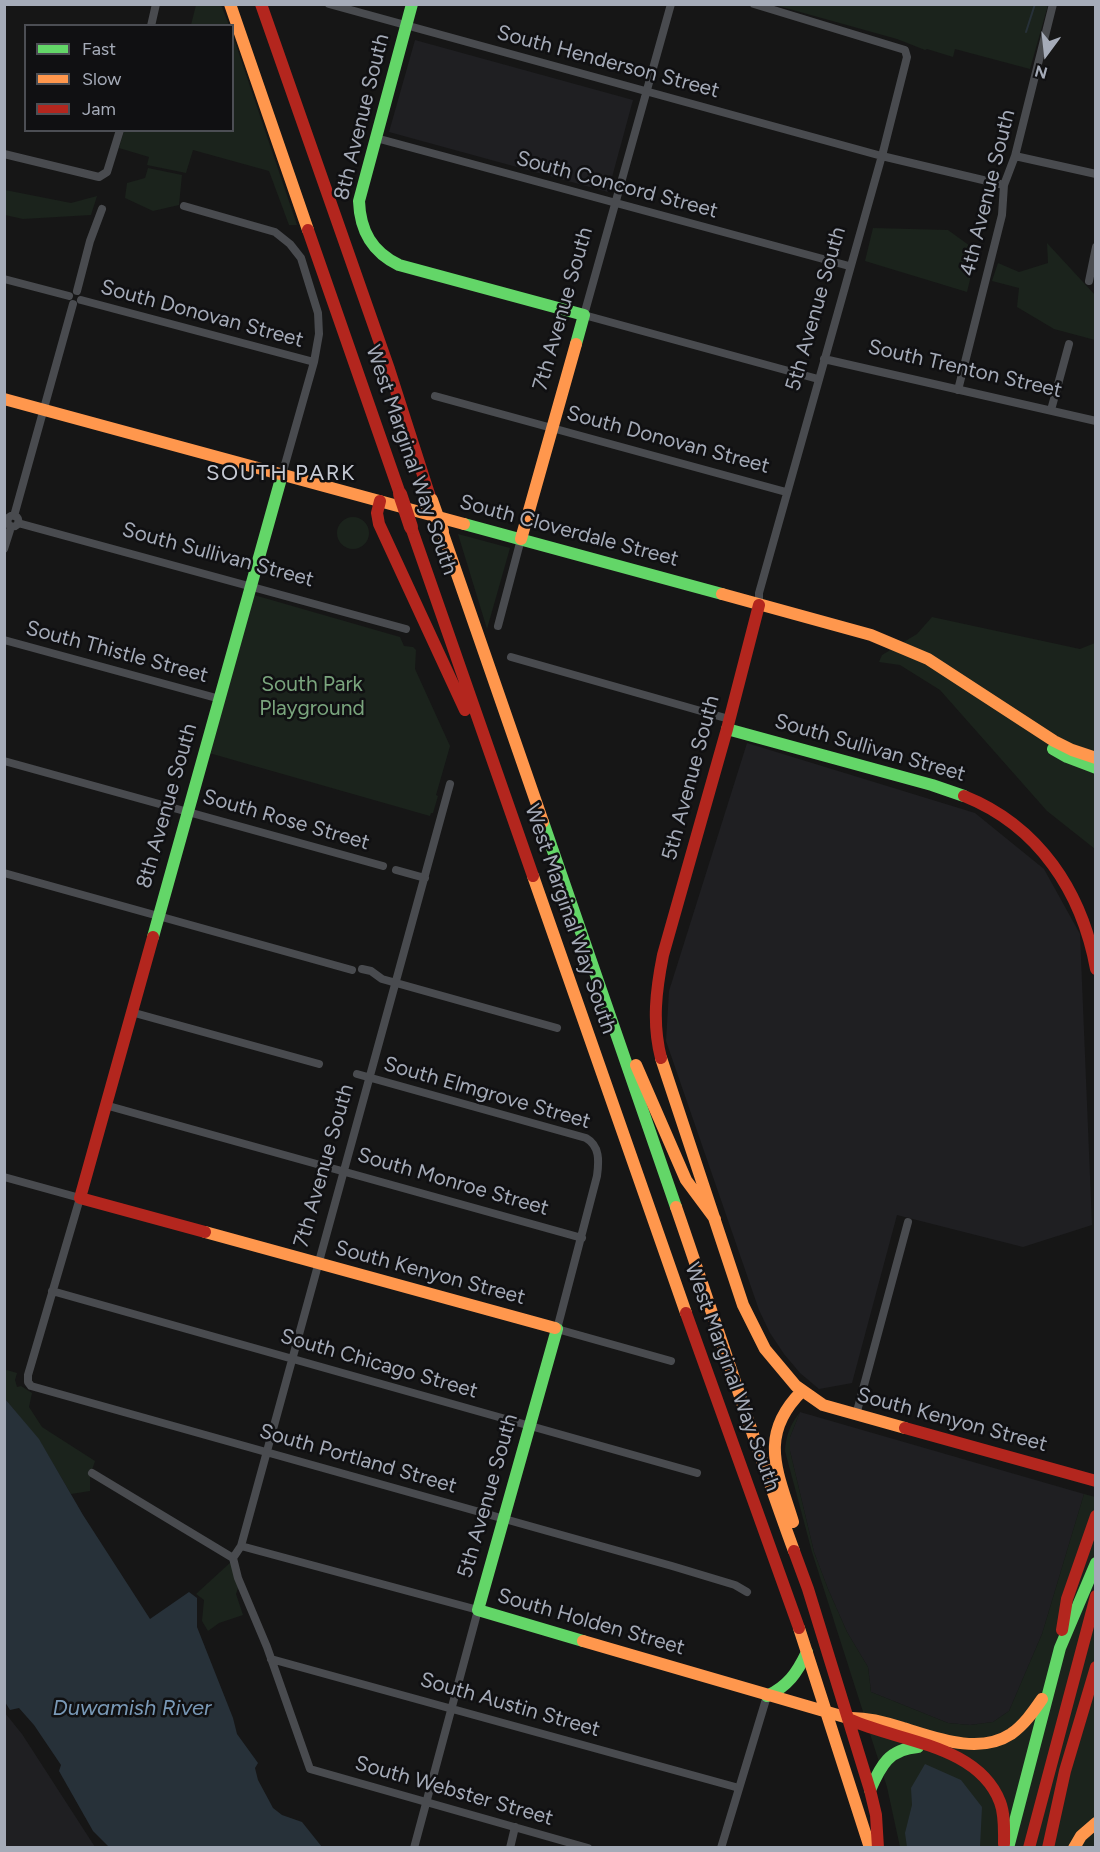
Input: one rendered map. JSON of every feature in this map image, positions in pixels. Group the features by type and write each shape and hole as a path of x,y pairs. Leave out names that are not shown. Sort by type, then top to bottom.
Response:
{"main road":[{"name":"West Marginal Way South","path":"230,4 501,787 807,1652 870,1848"},
{"name":"West Marginal Way South","path":"261,4 389,369 431,500 808,1589 870,1790 876,1815 878,1848"},
{"name":"8th Avenue South","path":"412,4 359,201 359,219 367,240 384,258 399,266 584,315"},
{"name":"7th Avenue South","path":"521,539 584,315"},
{"name":"South Cloverdale Street","path":"4,399 889,641 928,659 1054,741 1095,758"},
{"name":"8th Avenue South","path":"80,1198 282,475"},
{"path":"380,501 377,513 380,524 501,787"},
{"name":"5th Avenue South","path":"759,604 663,955 654,1020 656,1042 743,1305 755,1333 775,1365 801,1390"},
{"name":"South Cloverdale Street","path":"974,688 985,704 1020,728 1066,757 1095,768"},
{"name":"South Sullivan Street","path":"728,724 950,790 998,814 1038,846 1066,884 1084,921 1094,954 1095,969"},
{"path":"580,932 686,1180 715,1219"},
{"name":"South Kenyon Street","path":"80,1198 557,1329"},
{"name":"5th Avenue South","path":"478,1611 557,1329"},
{"path":"801,1390 779,1420 774,1443 799,1542 808,1589"},
{"name":"South Kenyon Street","path":"801,1390 823,1405 1095,1481"},
{"path":"1060,1648 1064,1607 1095,1516"},
{"path":"1006,1848 1060,1648 1095,1563"},
{"path":"1029,1848 1095,1596"},
{"name":"South Holden Street","path":"478,1611 848,1718"},
{"path":"767,1696 789,1684 797,1674 807,1652"},
{"path":"1048,1848 1065,1771 1095,1666"},
{"path":"848,1718 863,1717 964,1744 992,1742 1014,1732 1024,1723 1035,1711 1050,1686"},
{"path":"848,1718 867,1729 933,1748 969,1762 992,1786 1000,1803 1006,1848"},
{"path":"870,1790 885,1759 893,1752 910,1747 933,1748"},
{"path":"1074,1848 1081,1836 1095,1823"}],"street":[{"path":"151,24 156,4"},
{"name":"South Henderson Street","path":"329,4 882,156 1004,185"},
{"name":"7th Avenue South","path":"584,315 671,4"},
{"name":"5th Avenue South","path":"754,4 892,44 905,50 907,57 882,156 786,492 759,593 759,604"},
{"name":"4th Avenue South","path":"957,390 1002,215 1004,185 1015,156 1053,4"},
{"path":"4,154 93,177 104,176 119,132"},
{"name":"South Concord Street","path":"376,138 849,266"},
{"path":"1015,156 1095,174"},
{"name":"8th Avenue South","path":"184,206 275,232 290,244 301,258 318,313 320,334 282,475"},
{"path":"4,549 90,241 102,210"},
{"path":"1089,281 1095,247"},
{"name":"South Donovan Street","path":"4,279 314,363"},
{"path":"584,315 818,380"},
{"path":"1051,410 1069,344"},
{"name":"South Trenton Street","path":"824,359 1095,421"},
{"name":"South Donovan Street","path":"435,396 786,492"},
{"name":"South Sullivan Street","path":"11,521 406,629"},
{"name":"7th Avenue South","path":"498,626 521,539"},
{"name":"South Thistle Street","path":"4,640 220,699"},
{"name":"South Sullivan Street","path":"511,657 728,724"},
{"name":"South Rose Street","path":"4,761 383,866"},
{"name":"7th Avenue South","path":"233,1558 241,1546 450,784"},
{"path":"396,870 425,878"},
{"path":"4,873 352,970"},
{"path":"362,969 371,971 382,979 557,1028"},
{"path":"131,1012 319,1064"},
{"name":"South Elmgrove Street","path":"357,1074 586,1138 593,1142 598,1155"},
{"name":"South Monroe Street","path":"105,1105 345,1170 582,1238"},
{"name":"5th Avenue South","path":"557,1329 597,1176 598,1155"},
{"name":"South Kenyon Street","path":"4,1176 80,1198"},
{"name":"8th Avenue South","path":"28,1382 28,1375 80,1198"},
{"path":"856,1415 908,1222"},
{"name":"South Chicago Street","path":"52,1291 696,1473"},
{"name":"South Kenyon Street","path":"557,1329 671,1361"},
{"name":"South Portland Street","path":"28,1382 36,1388 735,1585 747,1592"},
{"path":"92,1473 233,1558 238,1578 272,1659"},
{"name":"South Holden Street","path":"241,1546 478,1611"},
{"name":"5th Avenue South","path":"414,1848 478,1611"},
{"name":"South Austin Street","path":"272,1659 740,1788"},
{"name":"South Webster Street","path":"272,1659 310,1769 588,1848"},
{"path":"721,1848 767,1696"},
{"path":"510,1848 515,1827"}],"shaded area":[{"path":"415,40 633,100 608,192 389,132"},
{"path":"747,743 975,813 1044,869 1080,934 1092,1225 1023,1247 897,1215 852,1383 819,1389 800,1373 784,1354 759,1310 666,1041 669,991"},
{"path":"800,1412 1084,1494 1042,1634 1009,1711 993,1722 970,1725 948,1723 871,1692 868,1667 847,1632 814,1552 790,1451 790,1437"},
{"path":"5,1713 22,1734 95,1847 5,1847"}],"green space":[{"path":"196,5 221,5 229,24 191,24"},
{"path":"775,5 1048,5 1030,69 955,49 953,57 925,50 897,39"},
{"path":"234,39 297,225 289,225 269,171 193,150 186,173 147,165 149,157 119,148 124,132 234,132"},
{"path":"148,168 182,175 179,205 153,211 125,198 127,183 145,178"},
{"path":"5,190 71,203 97,196 91,215 23,219 5,215"},
{"path":"873,228 948,230 977,251 967,292 865,261"},
{"path":"1047,243 1095,295 1095,340 1054,329 1017,307 1019,288 992,281 998,263 1019,272 1048,263"},
{"path":"353,517 365,521 369,533 365,545 353,549 341,545 337,533 341,521"},
{"path":"458,534 510,548 487,629"},
{"name":"South Park Playground","path":"254,595 400,637 404,646 413,647 416,650 415,669 450,746 436,795 438,796 430,816 209,753"},
{"path":"932,617 1080,649 1095,643 1095,849 1047,811 940,690 900,665 879,662 882,655 917,634"},
{"path":"4,1371 17,1373 15,1380 17,1387 21,1386 32,1393 29,1407 42,1427 95,1461 90,1476 90,1491 71,1494 39,1440 6,1400"},
{"path":"800,1412 790,1437 790,1451 814,1552 847,1632 868,1667 871,1692 948,1723 970,1725 993,1722 1009,1711 1042,1634 1084,1494 1095,1497 1095,1847 900,1847 887,1787 812,1552 785,1451 789,1430"},
{"path":"232,1561 239,1585 236,1594 243,1615 219,1623 208,1631 202,1621 204,1600 196,1594"}],"water":[{"name":"Duwamish River","path":"5,1395 6,1400 39,1439 83,1515 150,1619 189,1592 197,1598 197,1627 233,1718 237,1734 258,1763 255,1768 258,1780 273,1808 282,1815 302,1822 322,1847 109,1847 93,1831 59,1771 61,1765 34,1725 19,1708 10,1710 5,1702"},
{"path":"925,1764 961,1780 982,1807 980,1847 907,1847 905,1833 912,1805 911,1788"}],"waterway":[{"path":"1026,32 1035,4"}],"traffic: fast":[{"path":"412,4 359,201 365,231 375,247 399,265 584,315 576,344"},
{"path":"153,937 282,475"},
{"path":"464,524 722,594"},
{"path":"727,729 932,785 964,796"},
{"path":"1053,749 1096,768"},
{"path":"543,822 676,1207"},
{"path":"555,1328 557,1329 478,1610 583,1641"},
{"path":"1008,1848 1060,1648 1096,1563"},
{"path":"767,1696 781,1688 791,1678 807,1652"},
{"path":"870,1790 887,1760 900,1751 918,1747"}],"traffic: slow":[{"path":"230,4 308,230"},
{"path":"521,539 576,344"},
{"path":"4,399 464,524"},
{"path":"431,500 442,531"},
{"path":"442,531 543,822"},
{"path":"722,594 871,635 928,659 1054,741 1096,758"},
{"path":"533,876 686,1313"},
{"path":"661,1058 743,1305 765,1349 796,1386 823,1405 905,1428"},
{"path":"636,1065 686,1180 715,1219"},
{"path":"676,1207 794,1551"},
{"path":"205,1232 555,1328"},
{"path":"793,1522 777,1469 776,1438 788,1407 802,1391"},
{"path":"799,1628 870,1848"},
{"path":"583,1641 848,1718"},
{"path":"848,1718 876,1720 957,1743 985,1743 1011,1734 1028,1718 1042,1699"},
{"path":"1074,1848 1081,1836 1096,1823"}],"traffic: jam":[{"path":"261,4 389,369 431,500"},
{"path":"308,230 400,494"},
{"path":"400,494 411,527"},
{"path":"380,501 377,513 379,524 465,710"},
{"path":"411,527 533,876"},
{"path":"661,1058 656,1007 663,955 727,729 759,605"},
{"path":"964,796 991,809 1014,825 1053,865 1068,888 1080,914 1096,969"},
{"path":"153,937 80,1198 205,1232"},
{"path":"686,1313 799,1628"},
{"path":"905,1428 1096,1481"},
{"path":"1062,1630 1067,1599 1096,1516"},
{"path":"794,1551 808,1589 870,1790 876,1815 878,1848"},
{"path":"1029,1848 1096,1596"},
{"path":"1048,1848 1065,1771 1096,1667"},
{"path":"851,1720 936,1748 974,1768 989,1783 1002,1807 1004,1844"}],"district":[{"name":"SOUTH PARK","path":"281,474"}]}
